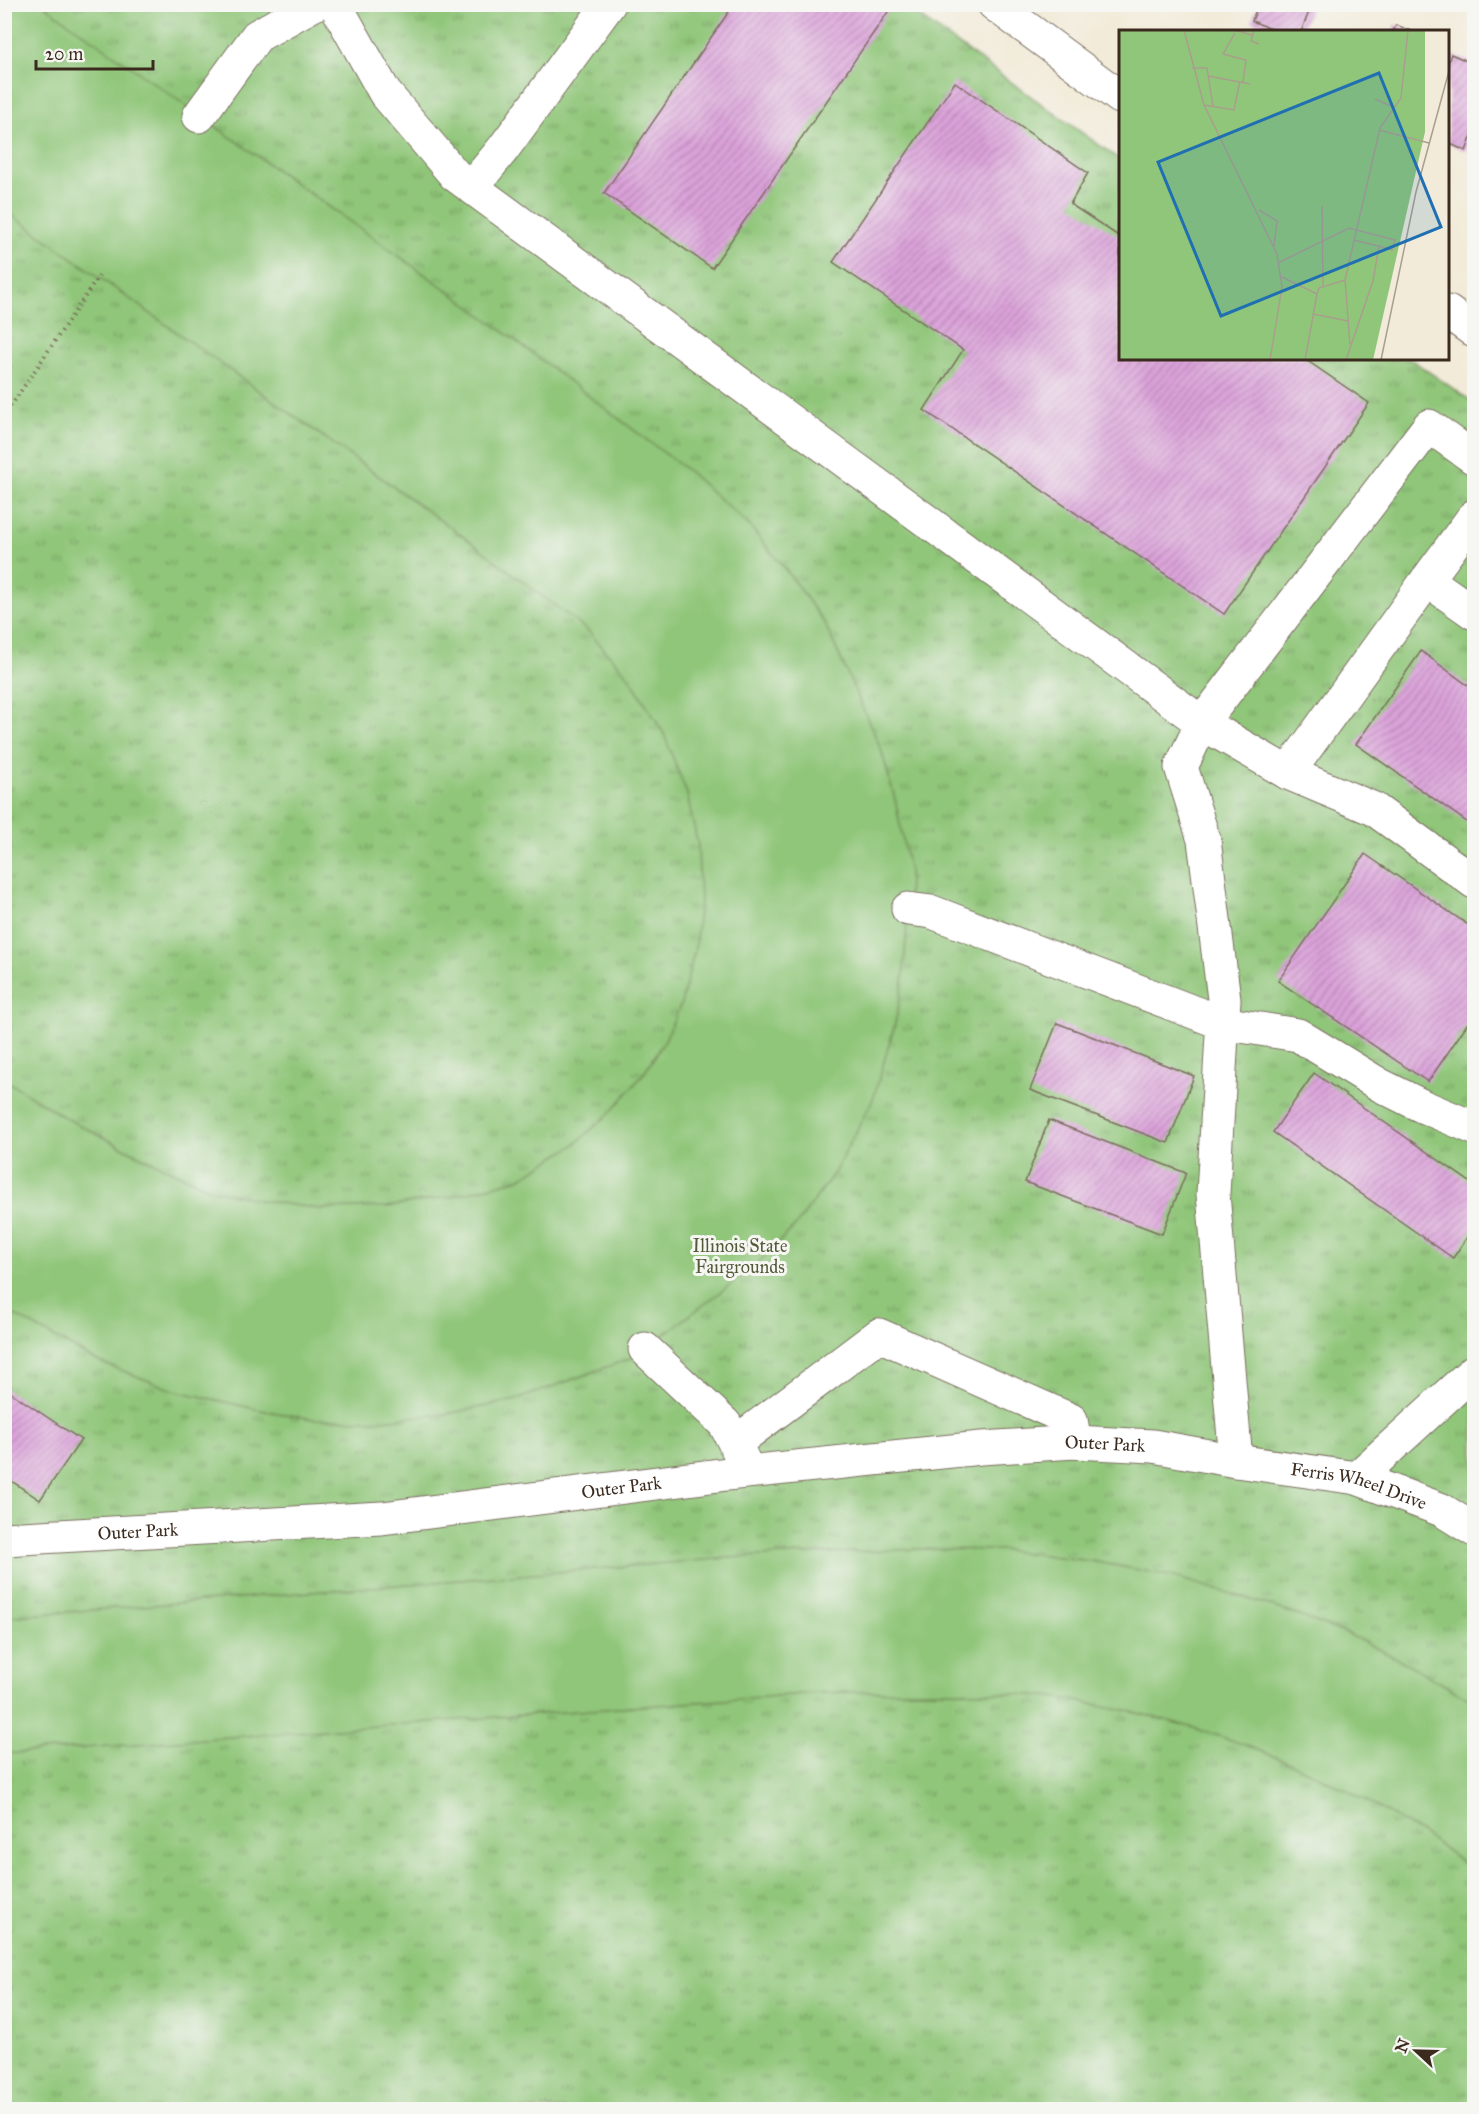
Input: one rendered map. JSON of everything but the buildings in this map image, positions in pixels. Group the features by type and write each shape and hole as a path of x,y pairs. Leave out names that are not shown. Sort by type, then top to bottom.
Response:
{"street":[{"path":"199,116 257,36 314,4"},
{"path":"335,4 385,93 455,175 1202,723 1288,773 1374,810 1474,882"},
{"path":"472,187 503,149 609,4"},
{"path":"994,4 1119,96"},
{"path":"1449,313 1474,331"},
{"path":"1236,1461 1213,1194 1224,999 1204,840 1181,767 1202,723 1429,426 1474,458"},
{"path":"1288,773 1474,516"},
{"path":"1427,580 1474,613"},
{"path":"908,909 932,912 1222,1023 1298,1035 1380,1084 1422,1106 1474,1128"},
{"path":"735,1443 879,1335 1071,1420 1076,1443"},
{"path":"645,1349 725,1424 749,1472"},
{"path":"1357,1478 1474,1371"},
{"name":"Outer Park","path":"4,1539 382,1518 749,1472 981,1448 1076,1443 1153,1446 1236,1461"},
{"name":"Ferris Wheel Drive","path":"1236,1461 1357,1478 1442,1510 1474,1530"}],"path":[{"path":"4,416 99,276"}],"green space":[{"path":"42,4 471,307 688,471 748,524 789,574 825,624 881,749 895,799 909,870 903,983 895,1024 873,1099 834,1173 798,1223 755,1266 634,1357 516,1400 446,1414 379,1420 314,1419 260,1410 173,1390 97,1361 5,1310 4,1079 64,1117 210,1189 259,1200 320,1209 387,1207 455,1196 519,1179 573,1146 611,1112 645,1072 665,1040 681,1004 695,949 700,901 698,846 687,794 663,732 630,678 587,630 471,542 5,210 5,5"},
{"name":"Illinois State Fairgrounds","path":"5,5 903,5 1119,159 1119,360 1411,360 1474,403 1474,2109 5,2110"},
{"path":"917,1549 1003,1550 1091,1561 1171,1576 1275,1607 1350,1635 1410,1665 1474,1702 1474,1872 1434,1841 1371,1803 1256,1750 1216,1735 1134,1712 1062,1698 1015,1694 930,1691 817,1693 5,1754 5,1617 741,1557"}]}
